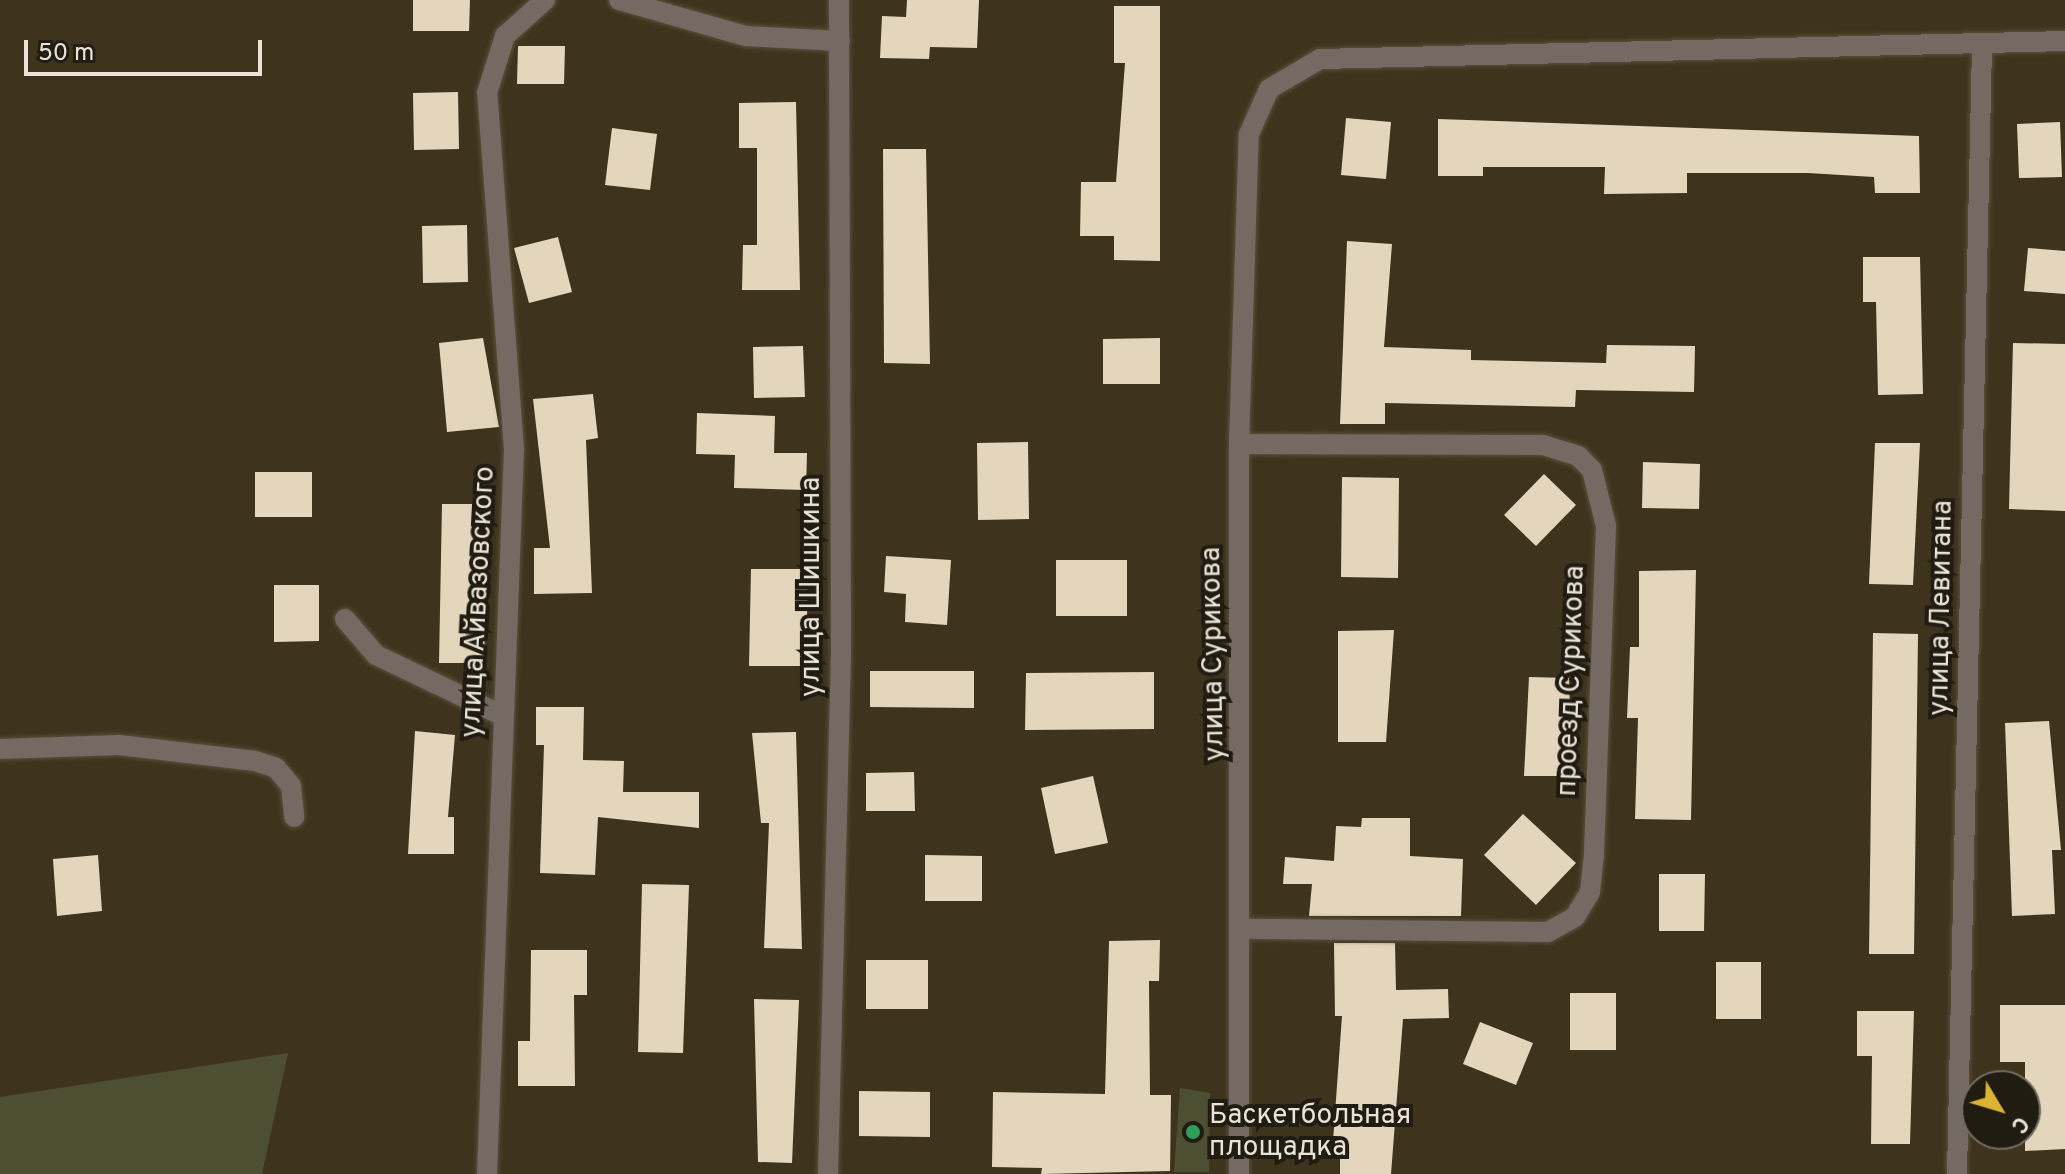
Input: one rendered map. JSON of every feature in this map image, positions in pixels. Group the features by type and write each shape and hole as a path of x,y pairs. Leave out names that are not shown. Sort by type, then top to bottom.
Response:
{"street":[{"name":"улица Айвазовского","path":"487,1174 499,714 514,449 487,93 505,36 545,0"},
{"path":"619,0 745,36 840,41"},
{"name":"улица Шишкина","path":"828,1174 841,653 839,0"},
{"path":"1982,44 2065,41"},
{"name":"улица Сурикова","path":"1239,1174 1244,929 1239,444 1249,134 1269,89 1320,59 1982,44"},
{"name":"улица Левитана","path":"1957,1174 1982,44"},
{"name":"проезд Сурикова","path":"1239,444 1543,445 1578,456 1592,470 1606,526 1594,854 1590,892 1575,917 1548,932 1244,929"},
{"path":"345,619 376,655 499,714"},
{"path":"0,749 119,745 255,761 276,768 291,786 294,817"}],"green space":[{"path":"288,1053 262,1174 0,1174 0,1097"},
{"name":"Баскетбольная площадка","path":"1180,1088 1210,1093 1209,1172 1174,1172"}],"building":[{"path":"413,0 470,0 469,31 413,31"},
{"path":"907,0 979,0 977,48 930,47 929,59 880,58 882,16 906,17"},
{"path":"1114,6 1160,6 1160,261 1114,260 1114,236 1080,236 1081,182 1116,182 1125,63 1114,63"},
{"path":"518,46 565,46 564,84 517,84"},
{"path":"458,92 459,149 414,150 413,93"},
{"path":"796,102 800,290 742,290 743,245 757,245 757,148 739,148 739,103"},
{"path":"1346,118 1391,122 1386,179 1341,175"},
{"path":"1438,119 1919,136 1920,193 1875,193 1874,177 1808,173 1687,173 1687,193 1604,194 1605,167 1483,167 1483,176 1438,176"},
{"path":"2060,122 2062,177 2019,178 2017,124"},
{"path":"612,128 657,134 650,190 605,185"},
{"path":"883,149 926,149 930,364 884,363"},
{"path":"467,225 468,282 423,283 422,226"},
{"path":"558,237 572,292 529,303 514,248"},
{"path":"1347,241 1392,244 1384,347 1471,350 1471,360 1606,363 1607,345 1695,346 1694,392 1576,390 1575,407 1385,403 1385,424 1340,424"},
{"path":"2028,248 2065,251 2065,294 2024,291"},
{"path":"1863,257 1920,257 1923,394 1878,395 1876,302 1863,302"},
{"path":"483,338 499,427 447,432 439,343"},
{"path":"1160,338 1160,384 1103,384 1103,339"},
{"path":"2013,343 2065,344 2065,511 2009,509"},
{"path":"803,346 805,397 754,398 753,347"},
{"path":"593,394 598,438 586,440 592,593 534,594 534,548 550,548 533,399"},
{"path":"697,413 775,416 774,453 807,453 806,490 734,488 735,455 696,454"},
{"path":"1028,442 1029,519 978,520 977,443"},
{"path":"1875,443 1920,443 1913,585 1869,584"},
{"path":"1643,462 1700,464 1699,509 1642,508"},
{"path":"255,472 312,472 312,517 255,517"},
{"path":"1544,474 1576,505 1536,546 1504,515"},
{"path":"1342,477 1399,478 1398,578 1341,577"},
{"path":"442,504 488,504 484,663 439,663"},
{"path":"886,556 951,560 947,625 905,622 906,594 884,592"},
{"path":"1056,560 1127,560 1127,616 1056,616"},
{"path":"751,569 808,569 806,666 749,666"},
{"path":"1696,570 1691,820 1635,819 1638,718 1627,718 1630,647 1639,647 1639,571"},
{"path":"274,585 319,585 319,641 274,642"},
{"path":"1394,630 1386,742 1338,742 1338,631"},
{"path":"1873,633 1918,634 1914,954 1869,954"},
{"path":"870,671 974,671 974,708 870,707"},
{"path":"1154,672 1154,729 1025,730 1026,673"},
{"path":"1529,677 1569,678 1572,776 1524,776"},
{"path":"536,707 584,707 583,760 624,761 623,792 699,792 699,828 598,817 595,875 540,873 544,745 536,745"},
{"path":"2049,721 2061,850 2052,850 2055,914 2012,916 2005,723"},
{"path":"415,731 455,735 448,817 454,817 454,854 408,854"},
{"path":"796,732 802,949 764,948 769,823 761,823 752,733"},
{"path":"914,772 915,811 866,811 866,773"},
{"path":"1093,776 1108,843 1055,854 1041,788"},
{"path":"1523,814 1576,863 1536,905 1484,855"},
{"path":"1362,818 1410,818 1410,856 1463,859 1461,916 1309,916 1312,884 1283,884 1285,857 1334,861 1336,826 1361,827"},
{"path":"98,855 102,911 57,916 53,859"},
{"path":"925,855 982,856 982,901 925,901"},
{"path":"1659,874 1705,874 1704,931 1659,931"},
{"path":"642,884 689,885 683,1053 638,1052"},
{"path":"1160,940 1159,981 1149,981 1150,1095 1171,1095 1170,1171 1041,1174 1042,1168 992,1167 993,1092 1105,1094 1109,941"},
{"path":"1334,943 1395,943 1396,990 1448,989 1449,1018 1403,1019 1391,1174 1340,1174 1340,1141 1333,1141 1342,1016 1335,1016"},
{"path":"531,950 587,950 587,995 574,995 575,1086 518,1086 518,1041 530,1041"},
{"path":"866,960 928,960 928,1009 866,1009"},
{"path":"1716,962 1761,962 1761,1019 1716,1019"},
{"path":"1570,993 1616,993 1616,1050 1570,1050"},
{"path":"754,999 799,1000 792,1163 758,1162"},
{"path":"2000,1005 2065,1005 2065,1149 2025,1151 2041,1150 2041,1070 2025,1070 2025,1062 2000,1062"},
{"path":"1857,1011 1914,1011 1910,1144 1871,1144 1872,1056 1857,1056"},
{"path":"1480,1022 1533,1043 1516,1085 1463,1064"},
{"path":"859,1091 930,1092 930,1137 859,1136"}],"place":[{"name":"Баскетбольная площадка","path":"1193,1132"}]}
